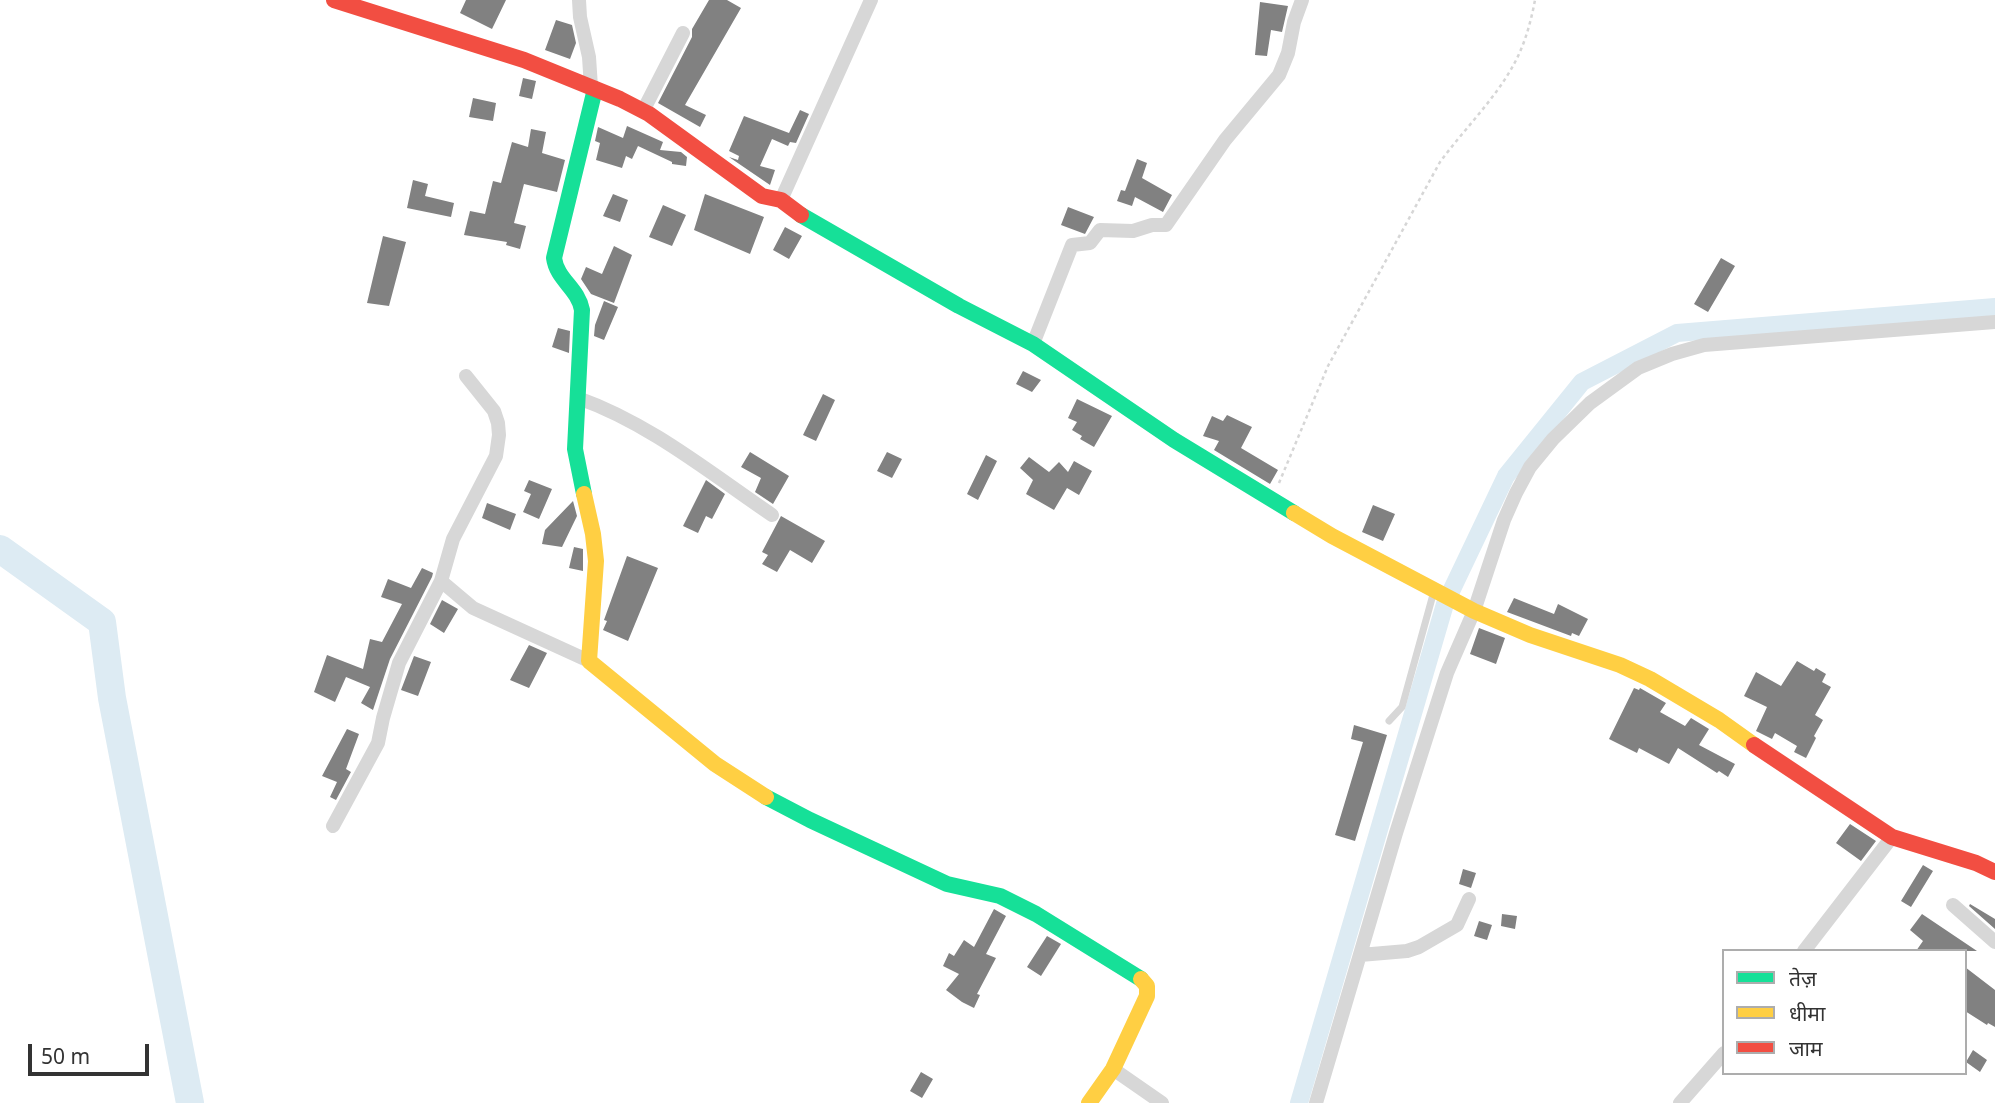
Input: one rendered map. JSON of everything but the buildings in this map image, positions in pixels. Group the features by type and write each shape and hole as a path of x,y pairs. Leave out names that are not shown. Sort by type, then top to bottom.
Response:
{"street":[{"path":"334,0 524,60 643,111 762,197 781,200 805,218 864,252 1033,344 1174,440 1332,536 1467,607 1530,635 1620,665 1650,679 1719,720 1793,773 1892,837 1976,863 1995,872"},
{"path":"579,0 593,88 554,258 557,274 577,293 581,303 582,343 575,430 577,464 593,531 596,563 589,661"},
{"path":"781,200 871,0"},
{"path":"1033,344 1072,245 1090,243 1100,230 1133,231 1152,225 1166,226 1225,140 1279,75 1288,53 1294,22 1302,0"},
{"path":"643,111 683,33"},
{"path":"1316,1103 1467,607 1530,467 1553,439 1590,403 1638,368 1704,345 1995,322"},
{"path":"333,826 378,743 399,663 441,581 453,539 489,472 499,447 498,423 494,411 466,376"},
{"path":"578,398 618,414 651,433 772,515"},
{"path":"441,581 473,608 589,661 715,764 768,798 947,884 1000,896 1036,914 1144,981 1147,996 1113,1069 1089,1103"},
{"path":"1806,949 1892,837"},
{"path":"1360,955 1407,951 1419,947 1457,925 1469,899"},
{"path":"1953,905 1995,942"},
{"path":"1680,1103 1722,1055"},
{"path":"1113,1069 1162,1103"}],"lane":[{"path":"1389,721 1402,707 1436,592"}],"path":[{"path":"1263,494 1276,491 1328,366 1440,162 1482,111 1521,49 1535,0"}],"waterway":[{"path":"1299,1103 1445,604 1506,476 1582,382 1677,333 1995,307"},
{"path":"0,549 102,622 112,698 190,1103"}],"traffic: fast":[{"path":"584,494 575,449 582,310 580,302 559,272 554,258 595,89"},
{"path":"801,215 959,306 1033,344 1174,440 1294,513"},
{"path":"766,797 947,884 1000,896 1036,914 1141,979"}],"traffic: slow":[{"path":"584,494 596,561 589,661 715,764 766,797"},
{"path":"1294,513 1474,611 1530,635 1620,665 1650,679 1719,720 1754,745"},
{"path":"1089,1103 1113,1069 1147,996 1147,986 1141,979"}],"traffic: jam":[{"path":"334,0 524,60 620,99 649,114 762,196 781,200 801,215"},
{"path":"1754,745 1892,837 1976,863 1995,872"}]}
